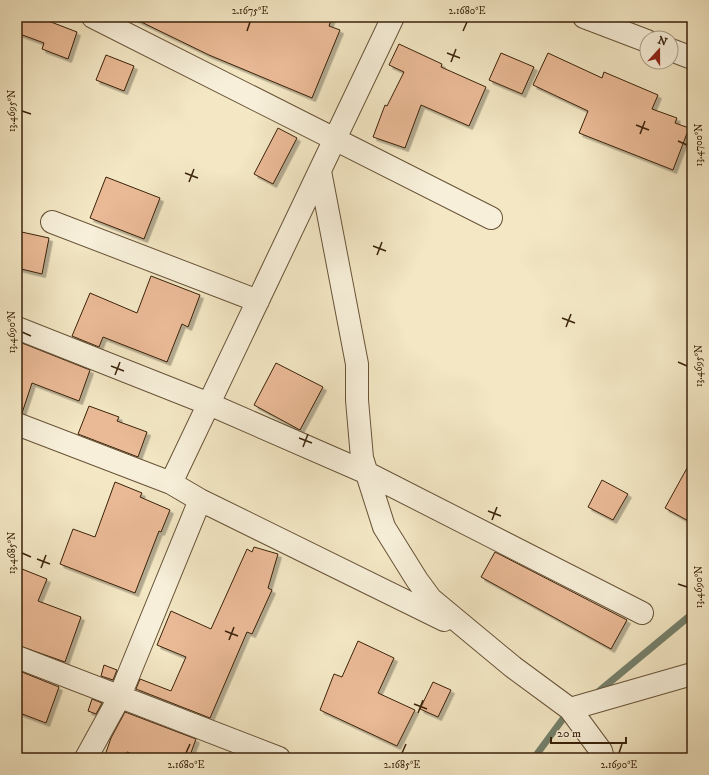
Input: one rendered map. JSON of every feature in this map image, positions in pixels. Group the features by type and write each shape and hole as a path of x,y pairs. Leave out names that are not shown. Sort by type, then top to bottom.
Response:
{"street":[{"path":"93,17 491,218"},
{"path":"171,483 393,17"},
{"path":"584,17 639,38"},
{"path":"679,53 692,58"},
{"path":"320,171 358,364 357,400 361,450 384,527 417,580 431,599 513,667 570,709 600,751 603,758"},
{"path":"52,222 258,301"},
{"path":"17,328 209,404 367,473 642,613"},
{"path":"17,424 171,483 200,500 472,634"},
{"path":"86,758 119,698 200,500"},
{"path":"17,658 279,758"},
{"path":"570,709 692,674"}],"building":[{"path":"17,17 38,17 77,32 68,59 42,49 44,43 17,33"},
{"path":"131,17 332,17 329,26 340,30 312,98 209,55"},
{"path":"399,44 442,64 441,67 486,87 469,126 421,105 405,148 373,137 385,105 387,106 404,72 389,65"},
{"path":"501,53 534,67 522,94 489,80"},
{"path":"548,53 602,78 604,72 658,95 652,109 677,118 675,123 689,128 673,170 579,133 588,111 533,85"},
{"path":"106,55 134,66 124,91 96,80"},
{"path":"278,128 297,138 273,184 254,174"},
{"path":"106,177 160,198 144,239 90,218"},
{"path":"17,231 49,238 42,274 17,268"},
{"path":"151,276 200,295 188,327 182,324 167,362 103,337 99,347 72,336 90,293 137,313"},
{"path":"17,341 90,370 79,401 32,383 22,413 17,412"},
{"path":"276,363 323,387 300,430 254,405"},
{"path":"89,406 119,417 117,421 147,432 138,457 78,434"},
{"path":"692,459 692,523 665,508"},
{"path":"602,480 628,494 613,520 588,507"},
{"path":"115,482 142,493 140,497 170,510 161,532 159,531 135,593 60,564 73,529 95,537"},
{"path":"254,547 278,554 268,588 272,590 252,634 247,632 210,718 136,689 140,679 171,691 186,657 157,645 171,611 211,629 247,549 252,552"},
{"path":"495,552 627,620 611,649 481,577"},
{"path":"22,569 47,579 38,601 81,617 65,662 17,645 17,582"},
{"path":"358,641 394,658 378,693 415,710 397,746 320,710 334,674 342,677"},
{"path":"104,665 117,670 113,680 101,676"},
{"path":"17,670 59,687 46,723 17,712"},
{"path":"433,682 451,690 438,717 420,709"},
{"path":"92,699 102,703 96,714 88,711"},
{"path":"125,712 196,739 189,758 142,758 127,752 124,758 104,758 111,738"}],"waterway":[{"path":"598,692 692,614"},
{"path":"534,758 568,712"}]}
